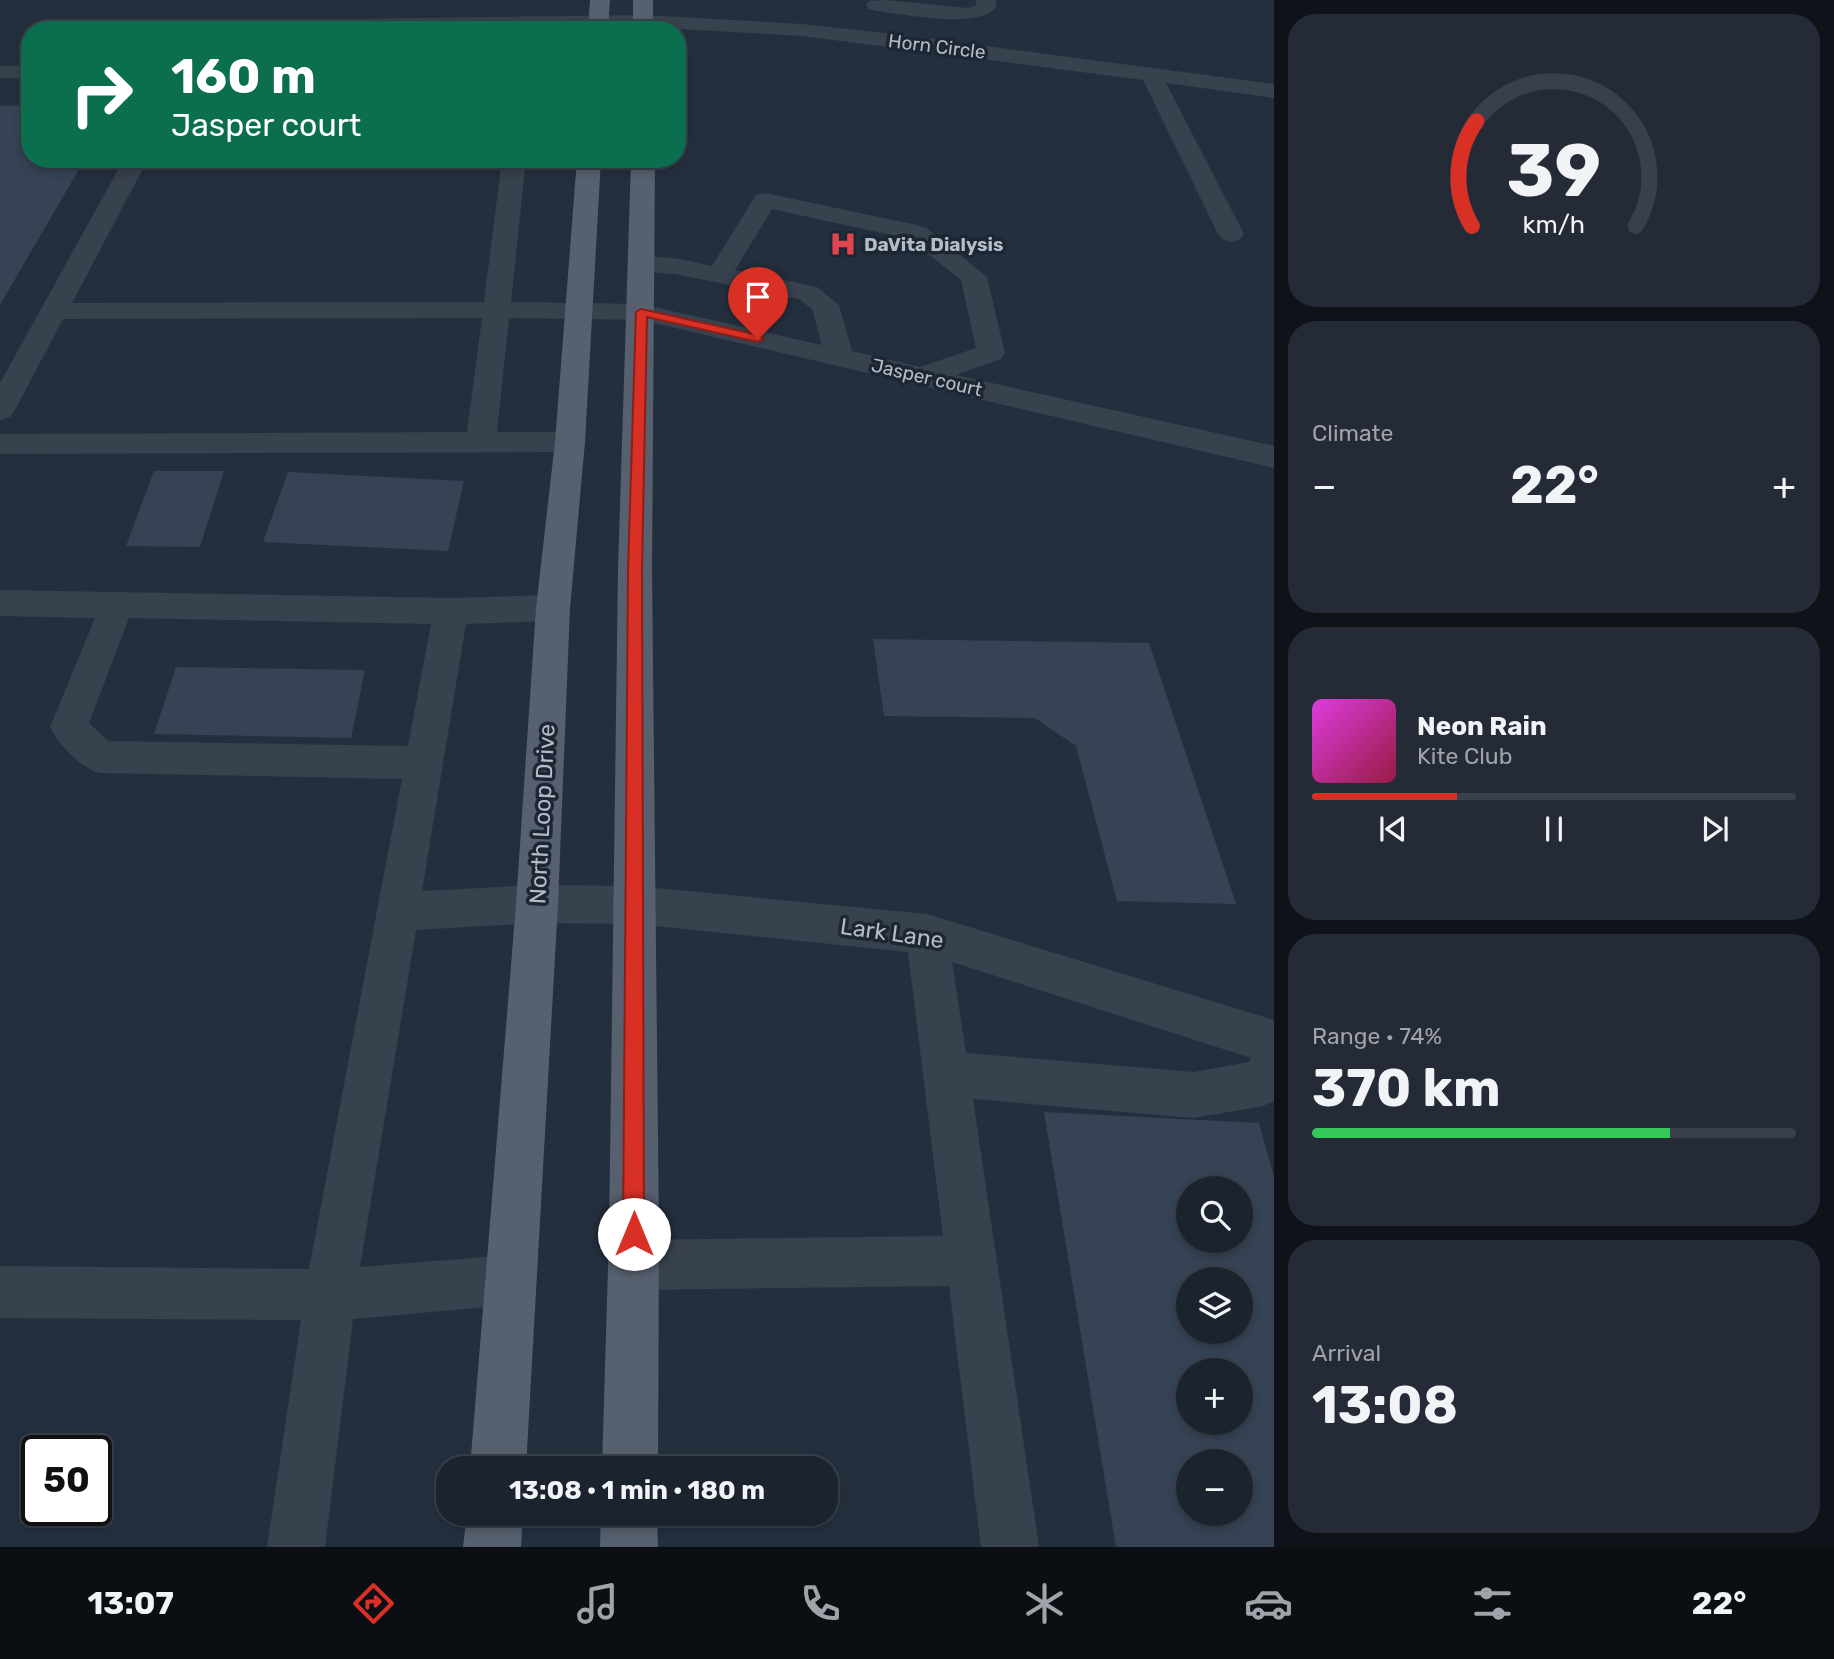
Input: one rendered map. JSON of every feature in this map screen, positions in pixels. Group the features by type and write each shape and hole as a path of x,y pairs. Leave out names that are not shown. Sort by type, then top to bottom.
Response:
{"main road":[{"name":"North Loop Drive","path":"499,1456 537,904 553,608 570,442 588,168"},
{"path":"630,1456 635,569 643,168"},
{"path":"492,1547 494,1526"},
{"path":"629,1526 629,1547"}],"street":[{"path":"528,21 529,0"},
{"path":"868,37 876,3 968,14 980,12 986,7 986,0"},
{"name":"Horn Circle","path":"567,21 599,17 643,17 868,37 1274,91"},
{"path":"0,72 21,72"},
{"path":"1152,74 1231,234"},
{"path":"0,410 131,168"},
{"path":"481,442 513,168"},
{"path":"719,275 765,200 917,233 974,277 991,353 922,376"},
{"path":"642,265 675,266 808,293 825,305 840,358"},
{"name":"Jasper court","path":"53,311 641,312 1274,457"},
{"path":"0,443 570,442"},
{"path":"0,603 451,611 553,608"},
{"path":"117,605 69,727 99,757 425,763"},
{"path":"296,1547 330,1294 451,611"},
{"name":"Lark Lane","path":"398,912 537,904 635,905 927,934 1271,1072"},
{"path":"927,934 1010,1547"},
{"path":"946,1074 1194,1095 1271,1072"},
{"path":"633,1265 971,1261"},
{"path":"0,1292 330,1294 511,1280"}],"building":[{"path":"21,105 21,168 80,168 0,305 0,106"},
{"path":"154,471 224,471 200,547 126,546"},
{"path":"288,472 464,481 448,551 263,542"},
{"path":"873,639 1149,643 1236,904 1117,901 1076,746 1035,718 884,716"},
{"path":"176,667 365,670 351,738 154,734"},
{"path":"1044,1112 1259,1123 1274,1177 1274,1547 1116,1547"}],"place":[{"name":"DaVita Dialysis","path":"843,244"}],"route":[{"path":"634,1234 635,569 641,312 758,339"}]}
